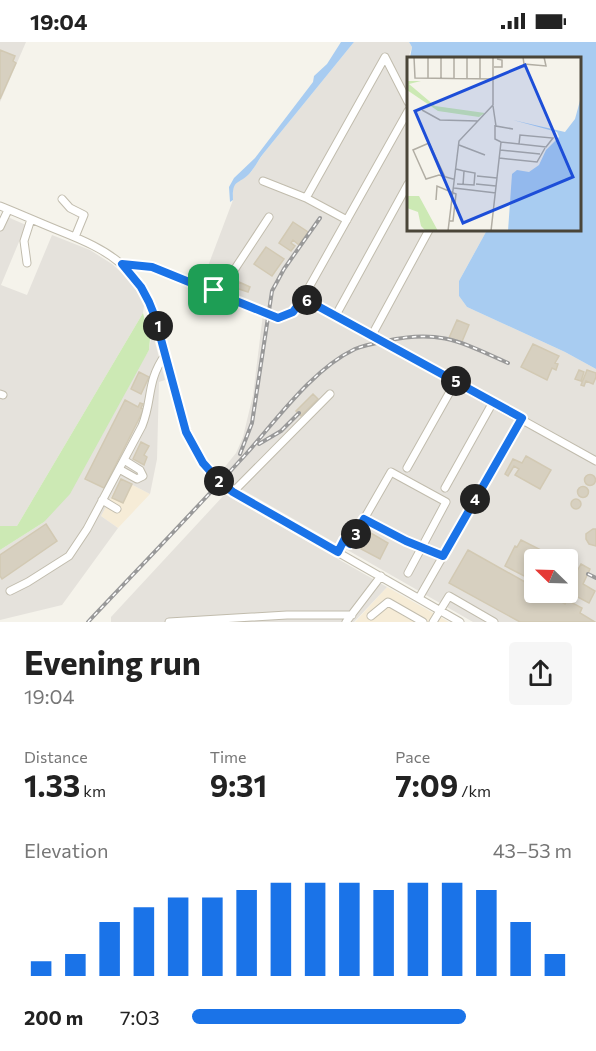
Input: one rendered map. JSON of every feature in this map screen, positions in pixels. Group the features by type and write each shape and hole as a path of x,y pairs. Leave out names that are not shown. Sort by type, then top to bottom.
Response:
{"street":[{"path":"306,198 385,57 407,100"},
{"path":"122,264 152,267 214,290 278,318 293,312 407,113"},
{"path":"262,181 306,198 347,220"},
{"path":"336,315 407,186"},
{"path":"62,199 70,208 84,215 75,237"},
{"path":"0,227 4,208 75,237 108,253 122,264 141,287 149,302 186,432 209,470 233,492 460,622"},
{"path":"214,290 221,290 224,287 269,217"},
{"path":"27,263 24,242 31,219"},
{"path":"372,335 428,231"},
{"path":"303,298 390,344 596,461"},
{"path":"10,591 69,556 87,529 146,416 155,370 165,355"},
{"path":"407,468 456,381"},
{"path":"233,492 330,394"},
{"path":"446,488 493,402"},
{"path":"419,598 522,418"},
{"path":"119,469 137,479 143,476 141,470 124,460"},
{"path":"338,552 344,540 350,544 389,473 393,472 446,502 408,573"},
{"path":"102,500 117,509"},
{"path":"364,519 443,556"},
{"path":"346,622 381,576"},
{"path":"433,622 449,596 494,622"},
{"path":"371,616 388,602 423,622"},
{"path":"169,622 287,615 352,615"}],"shaded area":[{"path":"0,42 26,42 0,102"},
{"path":"354,42 409,42 412,47 407,57 407,231 486,231 459,281 459,296 467,307 565,352 596,369 596,622 473,622 236,486 220,473 236,453 243,437 253,395 264,306 202,282 233,200 233,187 251,172"},
{"path":"3,215 26,225 1,285 27,295 52,235 90,250 112,264 136,290 144,306 143,313 17,526 0,526 0,221"},
{"path":"152,331 165,380 159,382 157,459 150,494 121,479 101,516 118,528 62,605 0,620 0,550 44,522 149,350"},
{"path":"121,479 150,494 118,528 101,516"},
{"path":"225,494 387,587 354,622 111,622 111,617"},
{"path":"387,587 449,622 355,622"}],"green space":[{"path":"143,313 150,339 149,350 70,494 44,522 0,550 0,526 17,526"}],"water":[{"path":"341,42 354,42 251,172 236,183 233,200 230,202 229,187 234,178 255,158 313,82 314,76 327,64"},
{"path":"409,42 596,42 596,369 565,352 467,307 459,296 459,281 486,231 581,231 581,57 410,57 412,47"}],"building":[{"path":"0,50 15,56 13,61 16,63 0,99"},
{"path":"293,222 308,232 299,245 293,240 291,243 295,246 291,251 279,243"},
{"path":"266,247 284,259 272,276 254,264"},
{"path":"239,282 250,287 248,292 236,288"},
{"path":"457,320 469,325 461,344 449,338"},
{"path":"533,344 559,356 555,363 558,364 556,370 552,368 547,380 521,367"},
{"path":"579,370 584,372 581,381 575,379"},
{"path":"587,370 596,373 596,377 593,384 586,381 584,386 581,385"},
{"path":"139,372 149,377 141,394 131,389"},
{"path":"313,394 318,399 301,416 296,411"},
{"path":"125,400 138,407 140,403 143,404 141,408 144,409 104,488 85,479"},
{"path":"141,442 149,446 144,455 147,457 144,465 133,459"},
{"path":"526,456 551,470 540,489 515,475 519,469 514,466 508,476 505,474 513,459 522,463"},
{"path":"590,474 596,480 590,486 584,480"},
{"path":"121,479 132,484 123,503 112,498"},
{"path":"583,486 589,492 583,498 577,492"},
{"path":"576,499 581,504 576,509 571,504"},
{"path":"46,524 57,541 2,579 0,555"},
{"path":"596,529 596,546 589,544 586,539 586,534"},
{"path":"369,532 388,543 380,559 361,549"},
{"path":"521,540 539,549 524,549 524,576 505,566 515,546 517,547"},
{"path":"468,550 524,581 524,603 573,603 582,608 580,613 595,622 520,622 449,583"},
{"path":"581,564 590,569 583,584 595,591 589,603 578,597 578,569"}],"railway":[{"path":"240,454 252,423 272,291 284,269 320,218"},
{"path":"88,622 247,453 297,395 340,358 367,345 421,336 436,337 463,344 508,363"},
{"path":"259,444 281,431 299,413"},
{"path":"588,574 596,578"}],"route":[{"path":"122,264 152,267 214,290 278,318 293,312 303,298 522,418 443,556 406,541 364,519 350,544 344,540 338,552 239,496 220,482 209,470 186,432 149,302 141,287 122,264"}]}
